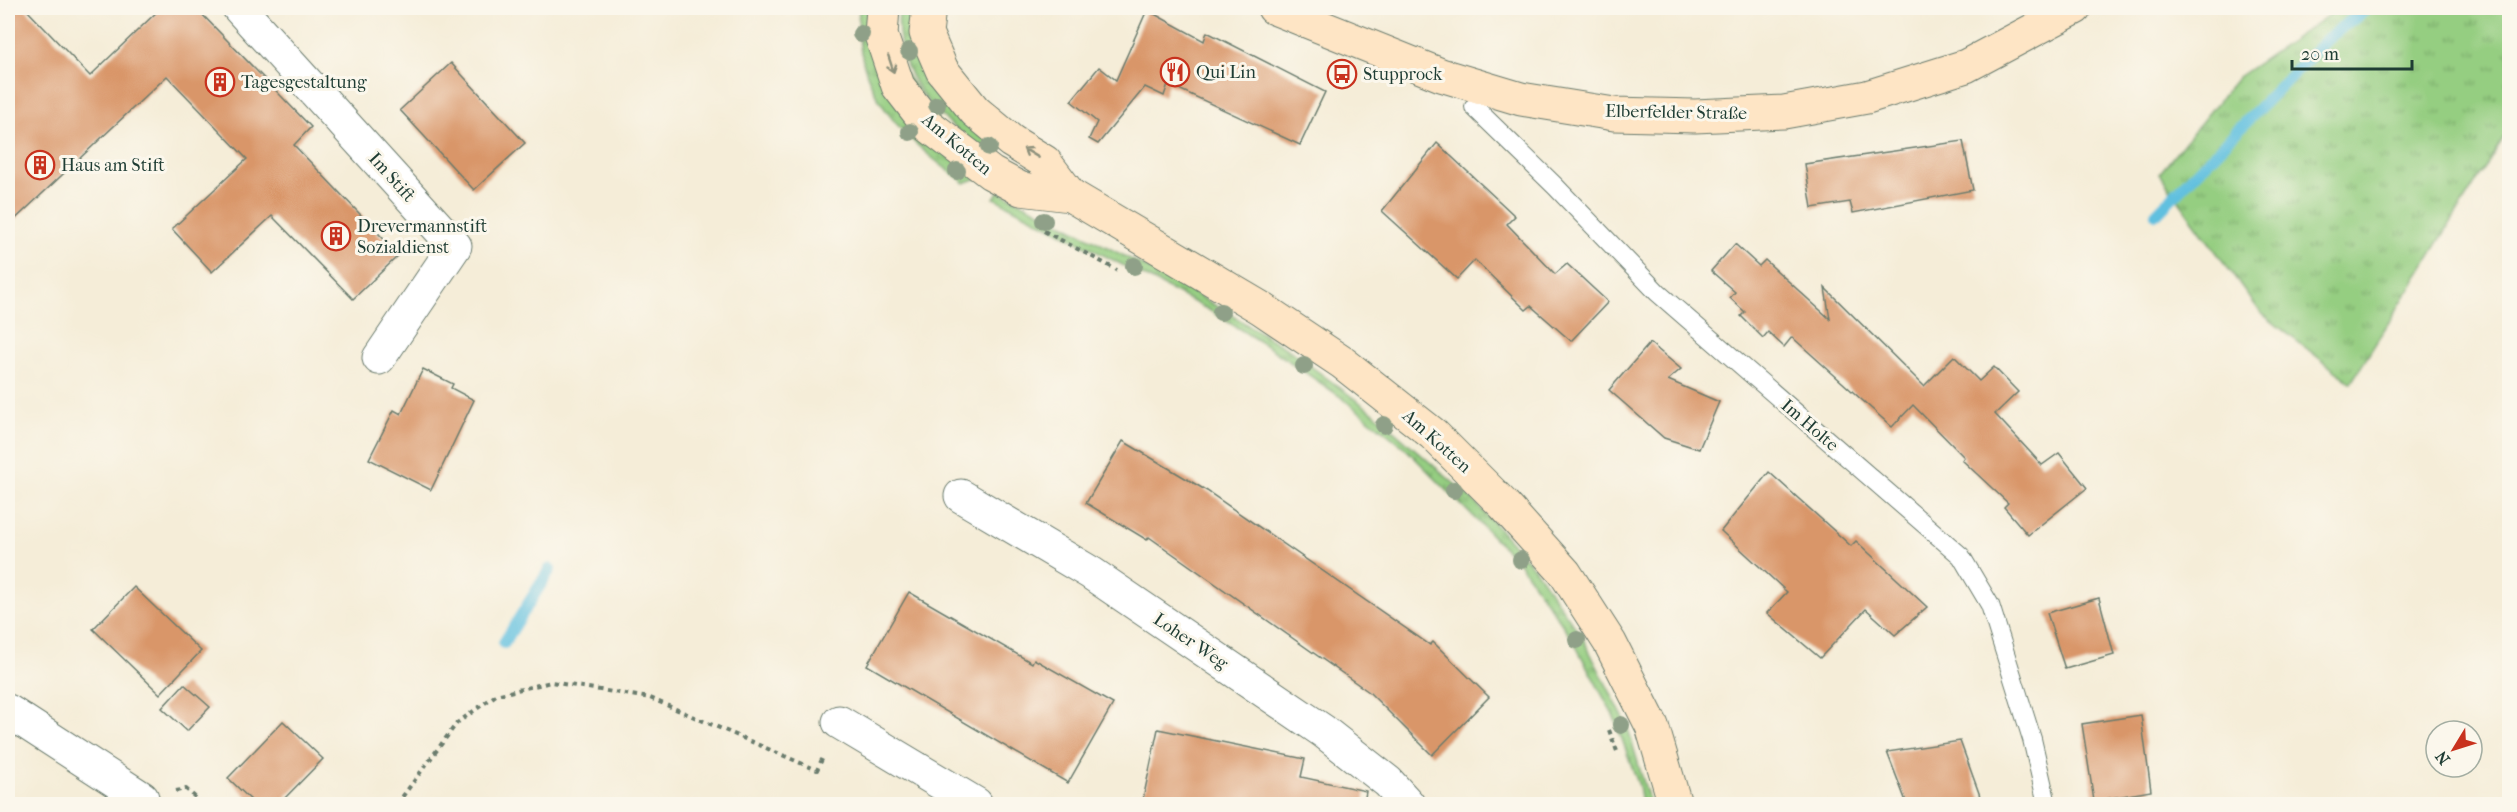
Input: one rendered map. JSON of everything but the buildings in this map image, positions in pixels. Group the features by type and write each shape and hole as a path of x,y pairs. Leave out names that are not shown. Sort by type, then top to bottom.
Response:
{"main road":[{"name":"Am Kotten","path":"883,8 881,35 898,86 929,126 991,173 1021,189 1070,195"},
{"name":"Am Kotten","path":"929,8 926,33 942,70 975,111 1011,141 1045,162 1070,195 1262,308 1343,363 1433,434 1504,505 1565,573 1610,643 1652,726 1675,804"},
{"name":"Elberfelder Straße","path":"1274,8 1441,75 1521,99 1614,114 1695,116 1784,112 1868,97 1966,66 2075,8"}],"street":[{"name":"Im Stift","path":"239,8 454,246 379,358"},
{"name":"Loher Weg","path":"961,496 1091,573 1323,731 1388,782 1408,804"},
{"path":"8,711 142,798"},
{"path":"839,722 976,804"}],"lane":[{"name":"Im Holte","path":"1473,107 1555,186 1658,293 1961,556 1990,605 2032,739 2047,804"}],"path":[{"path":"1035,226 1127,275"},
{"path":"397,804 457,723 496,695 551,682 650,699 817,770 839,722"},
{"path":"1606,722 1621,760"}],"green space":[{"path":"859,8 869,8 867,18 978,178 965,183 942,166 902,130 886,110 873,89 864,65 859,38"},
{"path":"899,8 911,8 911,32 916,53 933,89 961,119 997,146 991,156 953,127 937,111 911,76 903,56 899,33"},
{"path":"2339,8 2510,8 2509,129 2351,383 2261,313 2159,174 2238,77"},
{"path":"999,191 1186,288 1289,350 1374,413 1475,502 1534,568 1582,637 1627,725 1650,804 1642,804 1639,786 1614,717 1571,637 1520,564 1405,448 1342,398 1270,348 1209,310 994,198"}],"waterway":[{"path":"2156,214 2328,38 2368,8"},
{"path":"504,643 550,569"}],"place":[{"name":"Qui Lin","path":"1175,72"},
{"name":"Stupprock","path":"1342,74"},
{"name":"Tagesgestaltung","path":"220,82"},
{"name":"Haus am Stift","path":"40,165"},
{"name":"Drevermannstift Sozialdienst","path":"336,236"}]}
